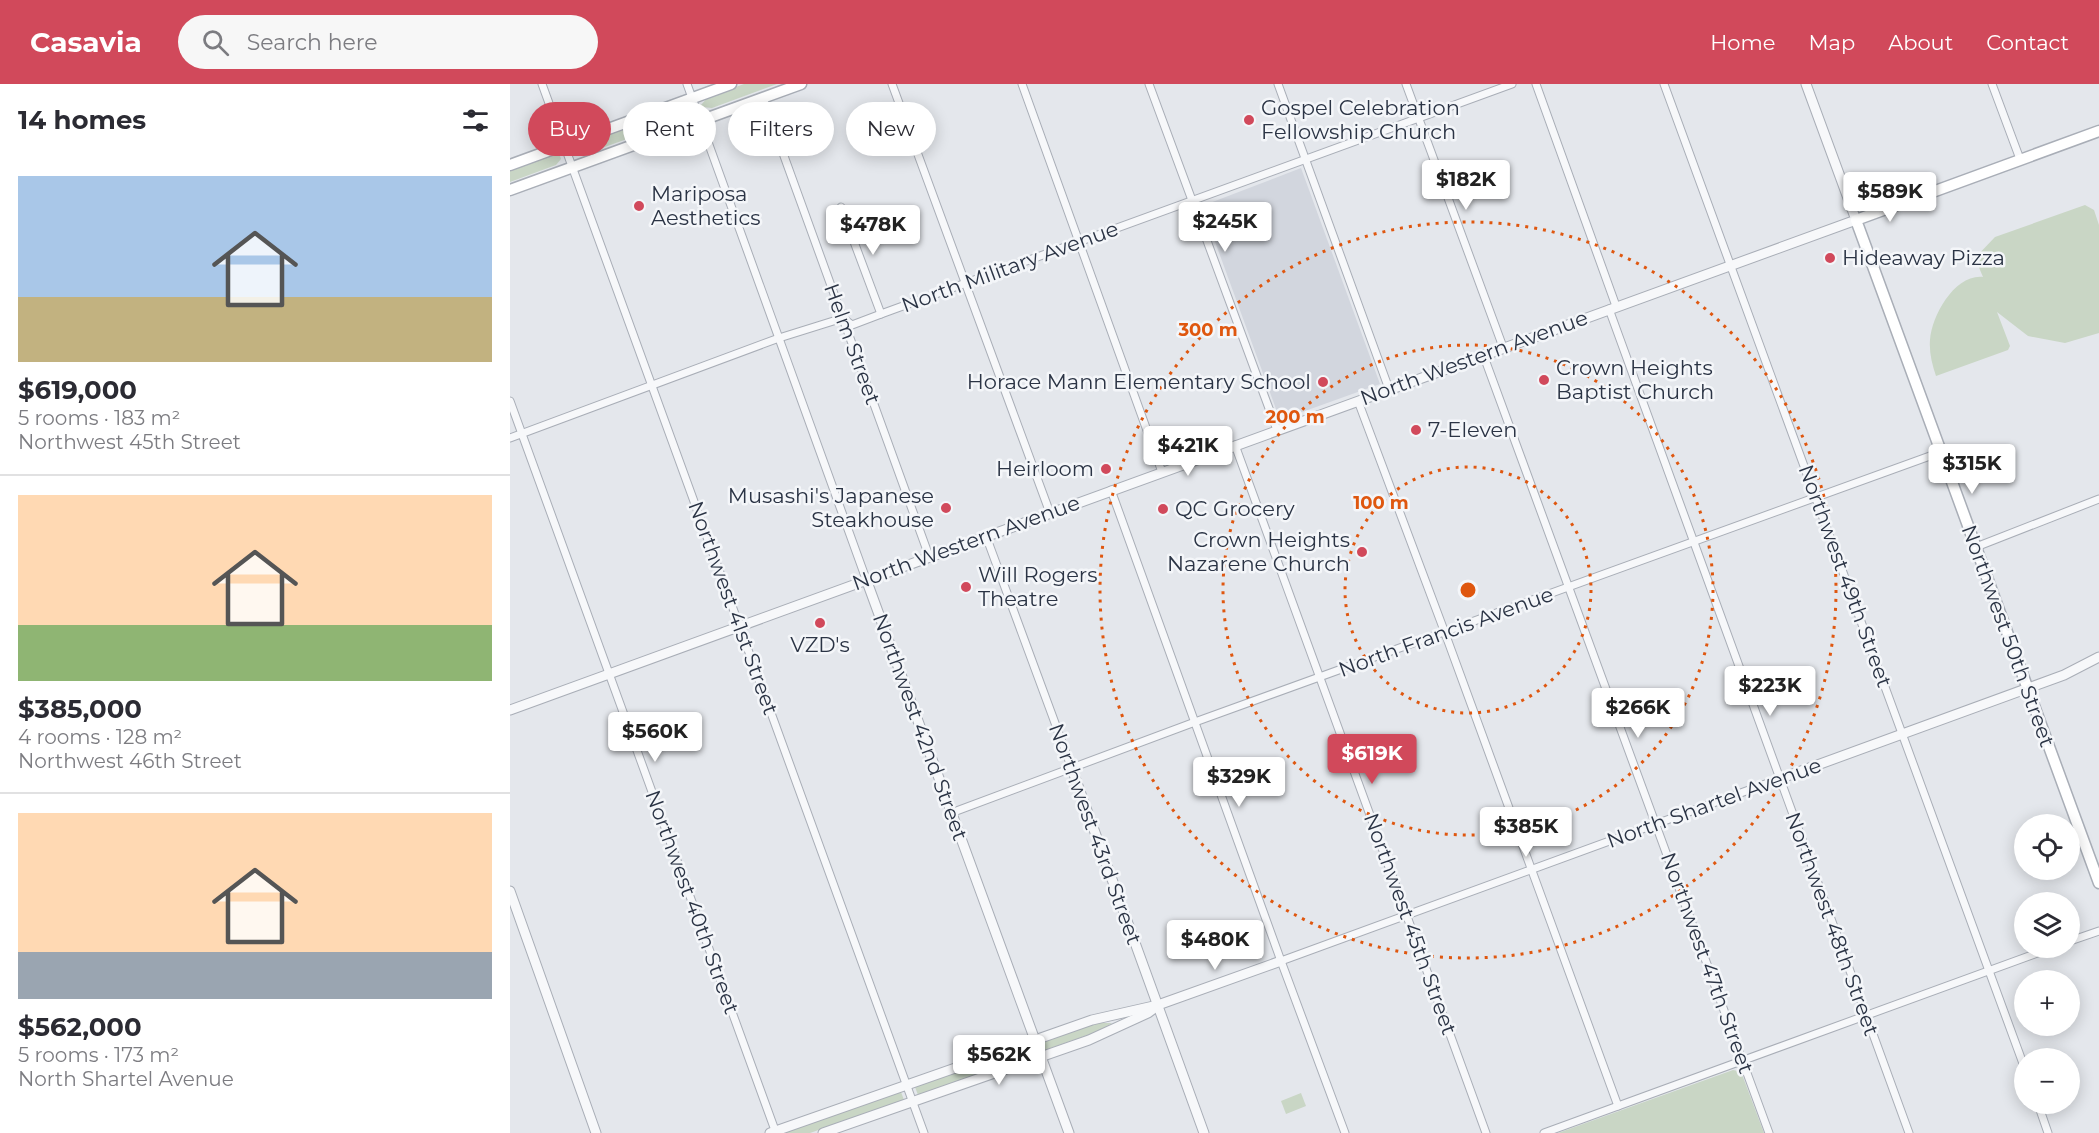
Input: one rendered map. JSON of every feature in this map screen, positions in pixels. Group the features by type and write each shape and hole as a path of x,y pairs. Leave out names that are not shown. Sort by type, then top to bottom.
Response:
{"main road":[{"path":"611,128 731,84"},
{"path":"716,115 801,84"},
{"name":"North Western Avenue","path":"1857,219 2099,131"},
{"path":"510,190 623,149"},
{"path":"510,165 534,156"},
{"name":"Northwest 50th Street","path":"1857,219 2099,883"}],"street":[{"name":"Northwest 41st Street","path":"542,84 548,102"},
{"name":"Northwest 42nd Street","path":"687,84 693,102"},
{"path":"892,84 1050,513"},
{"path":"1022,84 1162,472"},
{"path":"1149,84 1277,430"},
{"path":"1278,84 1389,389"},
{"path":"1406,84 1503,347"},
{"name":"North Military Avenue","path":"510,438 779,338 843,318 852,325 964,282 1512,84"},
{"name":"Northwest 48th Street","path":"1536,84 1694,542 1909,1133"},
{"name":"Northwest 49th Street","path":"1664,84 2017,1048"},
{"name":"Northwest 50th Street","path":"1806,84 1857,219"},
{"path":"1992,84 2020,159"},
{"name":"Helm Street","path":"763,98 929,556"},
{"name":"Northwest 41st Street","path":"568,156 924,1133"},
{"name":"Northwest 42nd Street","path":"713,156 1069,1133"},
{"path":"841,207 881,314"},
{"name":"North Western Avenue","path":"510,710 1857,219"},
{"name":"Northwest 47th Street","path":"1483,354 1769,1133"},
{"path":"1358,400 1618,1107"},
{"name":"Northwest 40th Street","path":"510,401 774,1132"},
{"name":"Northwest 45th Street","path":"1235,445 1486,1133"},
{"name":"North Francis Avenue","path":"951,813 1195,722 1941,452"},
{"path":"1111,490 1345,1133"},
{"path":"1976,547 2099,499"},
{"name":"Northwest 43rd Street","path":"986,536 1204,1133"},
{"name":"North Shartel Avenue","path":"774,1132 1092,1020 1158,1005 1281,961 2028,689 2080,668 2099,657"},
{"path":"510,891 596,1133"},
{"path":"2080,938 2099,931"},
{"path":"1544,1133 2023,958"},
{"name":"North Shartel Avenue","path":"823,1133 1102,1034 1148,1013 1158,1005"},
{"path":"2041,1114 2048,1133"}],"shaded area":[{"path":"1301,168 1380,384 1280,420 1202,206"}],"green space":[{"path":"744,84 777,84 716,107 716,102 704,102 708,97"},
{"path":"623,129 623,140 611,145 611,133"},
{"path":"549,156 560,156 561,159 556,165 510,182 510,170"},
{"path":"2085,205 2094,210 2099,225 2099,333 2065,343 2028,336 1997,312 2010,346 2008,350 1936,376 1930,344 1935,319 1954,289 1963,282 1983,277 1975,258 1995,237"},
{"path":"1096,1023 1112,1023 1099,1031 1045,1050 1043,1043 1046,1041"},
{"path":"1029,1047 1032,1055 918,1095 915,1087"},
{"path":"1733,1070 1738,1071 1743,1077 1764,1133 1558,1133"},
{"path":"901,1092 904,1100 810,1133 784,1133"},
{"path":"1301,1093 1306,1106 1286,1114 1281,1101"}],"place":[{"name":"Gospel Celebration Fellowship Church","path":"1249,120"},
{"name":"Mariposa Aesthetics","path":"639,206"},
{"name":"Hideaway Pizza","path":"1830,258"},
{"name":"Crown Heights Baptist Church","path":"1544,380"},
{"name":"Horace Mann Elementary School","path":"1323,382"},
{"name":"7-Eleven","path":"1416,430"},
{"name":"Heirloom","path":"1106,469"},
{"name":"Musashi's Japanese Steakhouse","path":"946,508"},
{"name":"QC Grocery","path":"1163,509"},
{"name":"Crown Heights Nazarene Church","path":"1362,552"},
{"name":"Will Rogers Theatre","path":"966,587"},
{"name":"VZD's","path":"820,623"}]}
